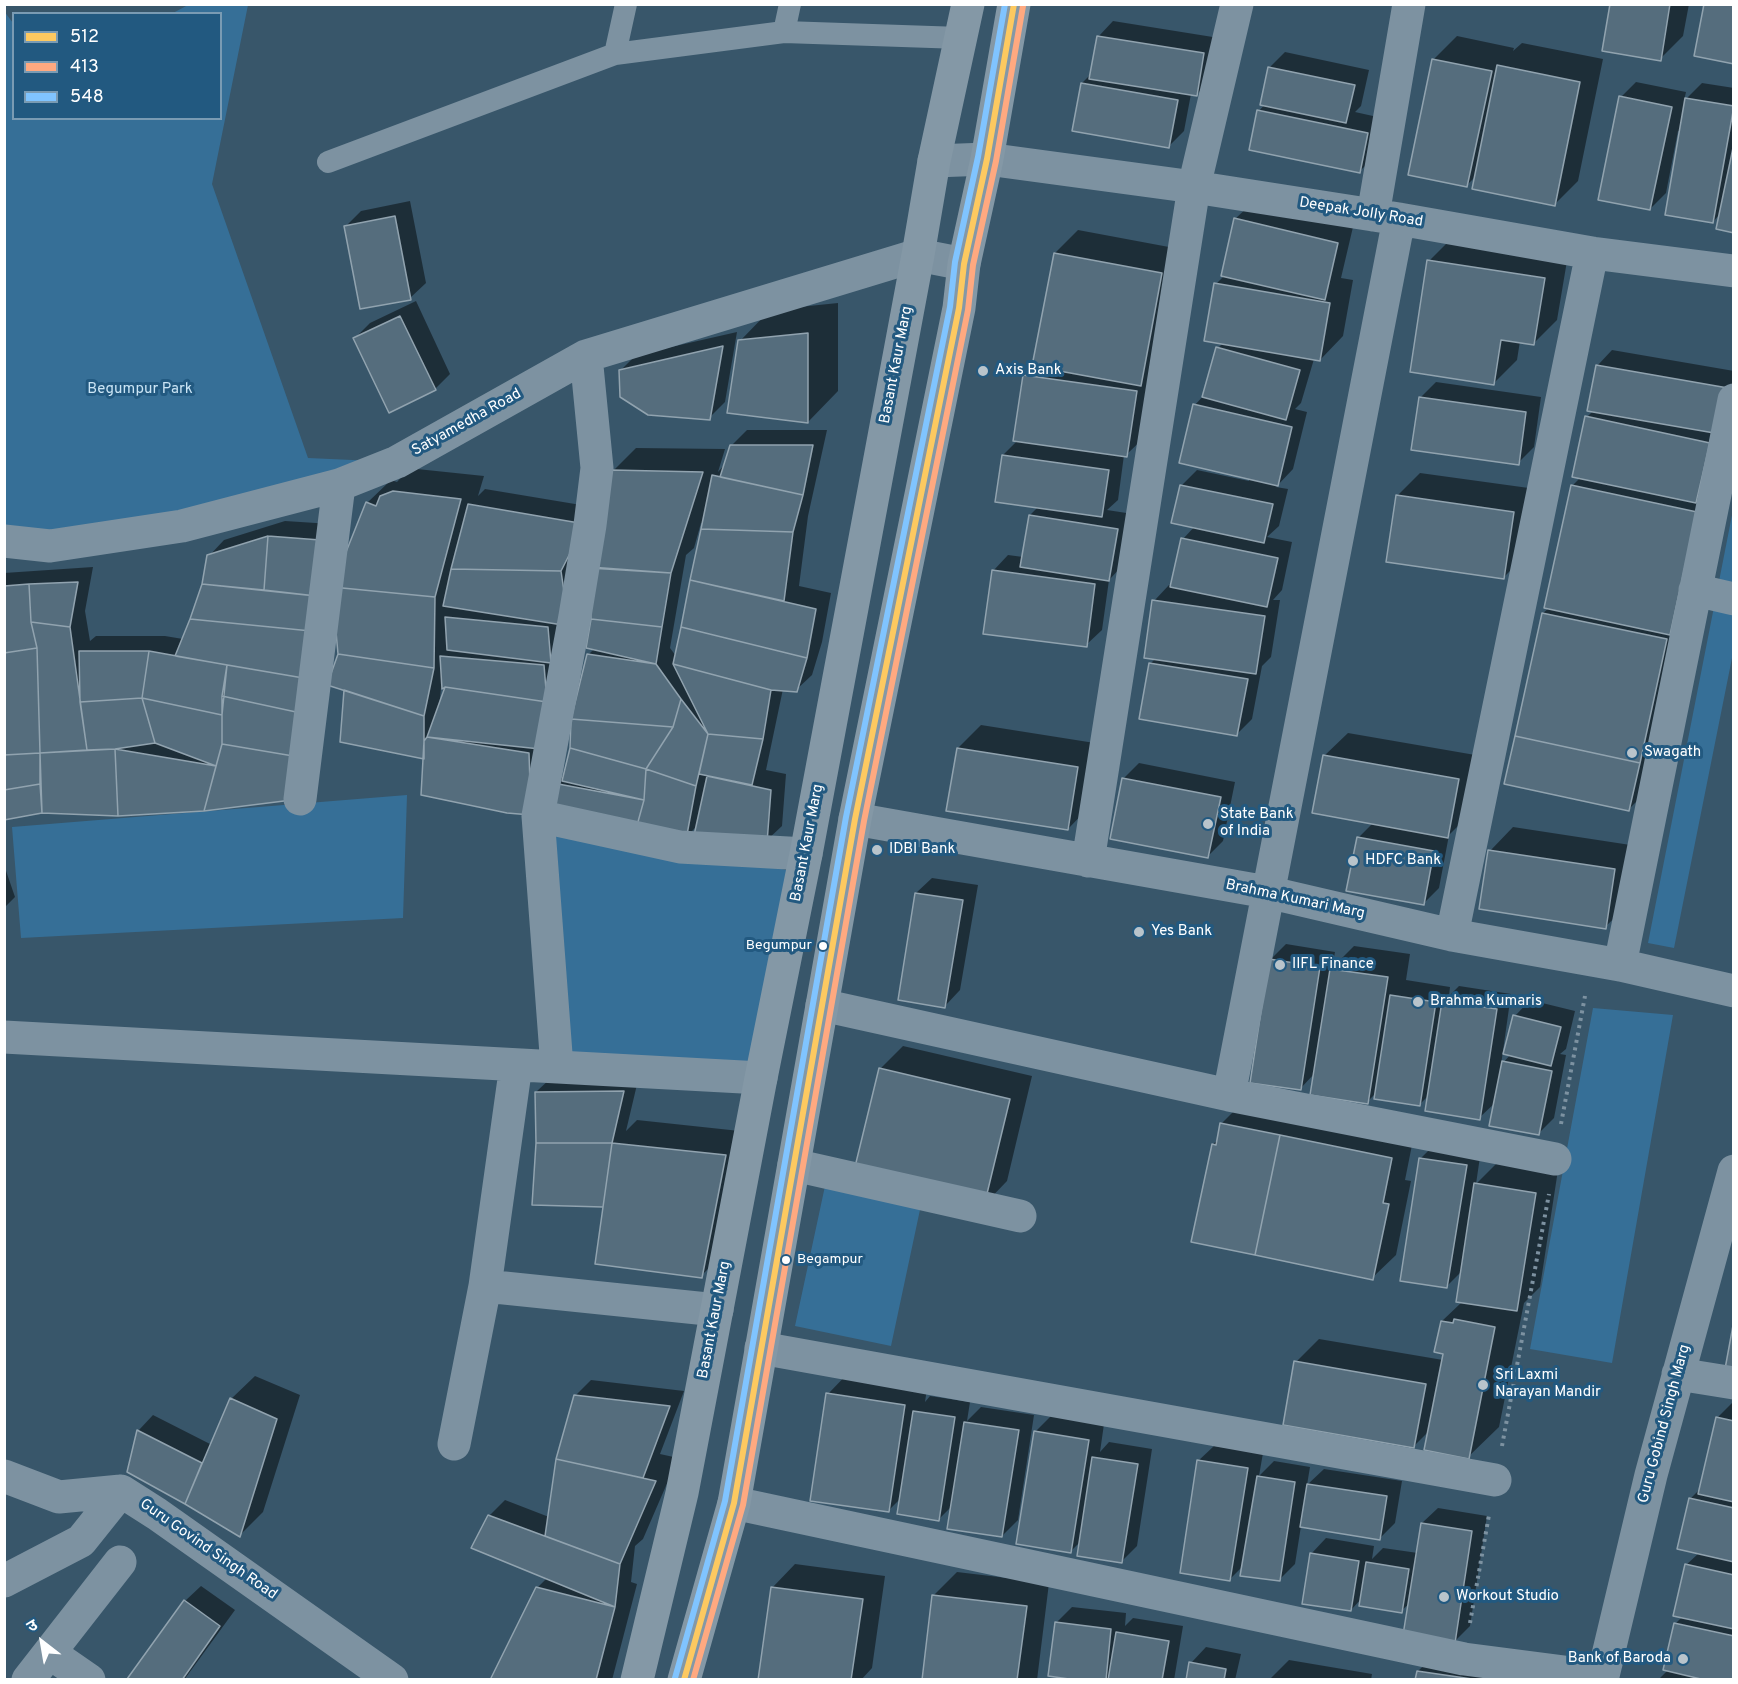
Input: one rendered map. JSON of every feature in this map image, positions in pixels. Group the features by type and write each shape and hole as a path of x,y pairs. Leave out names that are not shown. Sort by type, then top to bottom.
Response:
{"main road":[{"name":"Basant Kaur Marg","path":"637,1680 682,1493 806,854 934,160 968,4"},
{"path":"684,1680 734,1503 855,819 956,320 964,264 987,159 1014,4"}],"street":[{"path":"1088,861 1194,187 1237,4"},
{"path":"1228,1095 1267,892 1386,217 1409,4"},
{"name":"Deepak Jolly Road","path":"934,160 987,159 1194,187 1386,217 1592,253 1734,271"},
{"path":"1452,935 1592,253"},
{"path":"918,255 964,264"},
{"name":"Satyamedha Road","path":"4,541 50,546 182,526 339,485 397,462 586,356 918,255"},
{"path":"557,1067 538,816 575,616 597,468 586,356"},
{"path":"1606,962 1695,590 1734,400"},
{"path":"300,799 339,485"},
{"path":"1695,590 1734,599"},
{"path":"538,816 680,847 806,854"},
{"name":"Brahma Kumari Marg","path":"855,819 1267,892 1452,935 1606,962 1734,992"},
{"path":"822,1005 1228,1095 1555,1159"},
{"path":"4,1038 761,1078"},
{"path":"454,1444 485,1286 516,1065"},
{"path":"794,1165 1020,1216"},
{"name":"Guru Gobind Singh Marg","path":"1602,1678 1651,1475 1734,1171"},
{"path":"485,1286 717,1310"},
{"path":"761,1348 1495,1480"},
{"path":"1678,1374 1734,1383"},
{"path":"4,1476 59,1497 121,1491"},
{"path":"4,1581 81,1541 121,1491"},
{"name":"Guru Govind Singh Road","path":"121,1491 392,1680"},
{"path":"734,1503 1464,1659 1602,1678"},
{"path":"28,1680 120,1562"},
{"path":"50,1653 89,1680"}],"lane":[{"path":"615,54 626,4"},
{"path":"784,32 790,4"},
{"path":"328,162 615,54 784,32 961,38"}],"path":[{"path":"1464,1659 1555,1159 1606,962"}],"green space":[{"name":"Begumpur Park","path":"188,5 248,5 212,184 308,458 397,462 339,485 5,541 4,11 12,22 12,120 222,120 222,12 175,12"},
{"path":"1733,510 1733,653 1674,948 1648,943"},
{"path":"407,795 403,918 21,938 12,827"},
{"path":"538,816 800,873 761,1078 557,1067"},
{"path":"1593,1008 1673,1015 1612,1363 1530,1349"},
{"path":"825,1186 921,1205 891,1346 795,1326"}],"building":[{"path":"1610,4 1670,4 1661,61 1602,51"},
{"path":"1704,4 1734,4 1734,64 1694,56"},
{"path":"1097,36 1204,53 1197,96 1089,79"},
{"path":"1432,59 1492,71 1467,187 1408,175"},
{"path":"1497,65 1580,82 1555,206 1472,189"},
{"path":"1268,67 1355,85 1346,123 1260,105"},
{"path":"1081,83 1178,100 1169,148 1072,131"},
{"path":"1619,96 1672,107 1650,210 1598,200"},
{"path":"1685,98 1734,106 1713,223 1665,215"},
{"path":"1257,110 1368,133 1360,173 1249,150"},
{"path":"1734,143 1734,233 1716,229"},
{"path":"395,216 411,300 360,309 344,226"},
{"path":"1234,218 1338,243 1325,300 1221,276"},
{"path":"1054,253 1162,273 1141,386 1032,366"},
{"path":"1427,260 1545,278 1534,345 1501,340 1494,385 1410,372"},
{"path":"1214,283 1330,303 1320,361 1204,341"},
{"path":"400,316 436,390 389,413 353,338"},
{"path":"808,333 808,423 727,413 738,340"},
{"path":"723,346 710,420 648,415 620,397 619,370"},
{"path":"1216,347 1300,370 1286,420 1202,397"},
{"path":"1596,365 1728,388 1720,434 1587,411"},
{"path":"1023,375 1137,391 1127,457 1013,441"},
{"path":"1419,397 1526,412 1519,465 1411,450"},
{"path":"1193,404 1292,427 1278,486 1179,463"},
{"path":"1585,416 1710,443 1696,503 1572,477"},
{"path":"730,445 813,445 803,495 720,477"},
{"path":"1002,455 1109,470 1102,517 995,502"},
{"path":"611,470 703,472 671,573 590,567"},
{"path":"712,475 803,495 793,532 701,529"},
{"path":"1180,485 1273,504 1264,543 1171,523"},
{"path":"1571,485 1697,512 1670,635 1544,608"},
{"path":"393,491 461,499 435,597 332,587 366,502 376,506 380,496"},
{"path":"1396,495 1514,512 1504,579 1386,562"},
{"path":"468,504 585,524 561,571 451,569"},
{"path":"1029,515 1118,529 1109,581 1020,567"},
{"path":"701,529 793,532 784,601 690,580"},
{"path":"268,536 264,590 202,584 207,555"},
{"path":"268,536 333,541 325,597 264,590"},
{"path":"1181,538 1278,558 1267,607 1170,587"},
{"path":"589,568 671,573 662,627 591,619"},
{"path":"451,569 561,571 569,626 443,606"},
{"path":"992,570 1095,584 1087,647 983,634"},
{"path":"690,580 816,609 807,658 681,627"},
{"path":"78,582 70,627 31,622 29,584"},
{"path":"29,584 31,622 37,648 4,653 4,586"},
{"path":"202,584 325,597 321,632 190,619"},
{"path":"332,587 435,597 434,668 338,654"},
{"path":"1152,600 1265,616 1256,674 1144,658"},
{"path":"1542,613 1667,639 1640,763 1515,736"},
{"path":"445,617 548,627 551,663 447,650"},
{"path":"190,619 321,632 315,680 175,656"},
{"path":"591,619 662,627 656,664 586,648"},
{"path":"31,622 70,627 87,750 40,753 37,648"},
{"path":"681,627 807,658 797,692 771,690 673,664"},
{"path":"37,648 40,753 4,755 4,653"},
{"path":"79,651 149,651 142,698 80,702"},
{"path":"149,651 227,665 222,715 142,698"},
{"path":"338,654 434,668 424,716 327,685"},
{"path":"587,654 656,664 681,699 673,727 571,719"},
{"path":"440,656 544,665 547,702 445,687 442,689"},
{"path":"1149,663 1248,679 1237,736 1139,719"},
{"path":"673,664 771,690 763,739 708,734"},
{"path":"227,665 315,680 310,715 222,696"},
{"path":"445,687 547,702 540,749 427,737"},
{"path":"344,690 424,716 424,759 340,742"},
{"path":"222,696 310,715 305,758 222,744"},
{"path":"142,698 155,743 115,749 87,750 80,702"},
{"path":"142,698 222,715 222,744 216,766 155,743"},
{"path":"681,699 708,734 696,786 646,769 673,727"},
{"path":"571,719 673,727 646,769 570,748"},
{"path":"708,734 763,739 752,785 699,774"},
{"path":"1515,736 1640,763 1629,811 1504,784"},
{"path":"427,737 529,753 531,815 507,813 421,795 424,741"},
{"path":"222,744 305,758 300,799 204,811"},
{"path":"570,748 646,769 644,800 562,781"},
{"path":"957,748 1078,767 1068,830 946,811"},
{"path":"115,749 118,816 42,813 40,753"},
{"path":"115,749 216,766 204,811 118,816"},
{"path":"40,753 40,784 4,790 4,755"},
{"path":"1323,755 1459,779 1448,838 1312,813"},
{"path":"646,769 696,786 686,840 636,829 644,800"},
{"path":"707,776 771,790 767,843 693,840"},
{"path":"1122,778 1221,797 1208,858 1110,839"},
{"path":"553,783 644,800 636,829 546,808"},
{"path":"40,784 42,813 4,820 4,790"},
{"path":"1357,837 1434,851 1424,905 1346,891"},
{"path":"1488,850 1615,869 1606,929 1479,909"},
{"path":"915,893 963,900 945,1008 898,1000"},
{"path":"1269,959 1320,967 1301,1090 1250,1083"},
{"path":"1330,969 1388,977 1368,1104 1310,1095"},
{"path":"1390,995 1436,1002 1420,1106 1374,1099"},
{"path":"1442,1001 1497,1009 1480,1120 1425,1111"},
{"path":"1513,1015 1561,1027 1551,1066 1503,1054"},
{"path":"1502,1061 1552,1071 1539,1135 1489,1126"},
{"path":"879,1068 1010,1099 984,1206 853,1175"},
{"path":"624,1091 612,1143 536,1143 535,1092"},
{"path":"1220,1123 1280,1135 1255,1255 1191,1242 1212,1144 1216,1145"},
{"path":"1280,1135 1392,1158 1383,1203 1389,1204 1373,1280 1255,1255"},
{"path":"536,1143 612,1143 603,1207 532,1205"},
{"path":"612,1143 726,1155 702,1278 595,1264"},
{"path":"1419,1158 1467,1165 1447,1288 1400,1281"},
{"path":"1474,1183 1536,1193 1517,1311 1456,1302"},
{"path":"1454,1319 1495,1327 1469,1459 1424,1450 1443,1354 1434,1352 1441,1321 1453,1323"},
{"path":"1734,1320 1734,1371 1725,1369"},
{"path":"1294,1361 1426,1384 1414,1448 1283,1425"},
{"path":"826,1393 905,1405 889,1512 810,1501"},
{"path":"574,1395 670,1406 643,1478 556,1459"},
{"path":"230,1398 277,1419 240,1537 185,1504"},
{"path":"913,1411 955,1417 939,1521 897,1514"},
{"path":"1716,1417 1734,1421 1734,1502 1698,1494"},
{"path":"964,1422 1019,1430 1002,1537 947,1529"},
{"path":"137,1430 202,1463 185,1504 127,1472"},
{"path":"1034,1431 1089,1440 1071,1553 1016,1544"},
{"path":"1092,1457 1138,1464 1122,1563 1077,1556"},
{"path":"556,1459 656,1481 620,1564 545,1536"},
{"path":"1197,1460 1248,1468 1230,1581 1180,1573"},
{"path":"1257,1476 1295,1482 1280,1581 1240,1576"},
{"path":"1307,1484 1387,1496 1380,1540 1300,1527"},
{"path":"1689,1498 1734,1508 1734,1562 1677,1549"},
{"path":"488,1515 620,1564 615,1607 471,1548"},
{"path":"1421,1523 1472,1531 1455,1643 1403,1635"},
{"path":"1310,1553 1359,1561 1351,1611 1302,1604"},
{"path":"1366,1562 1409,1569 1402,1613 1359,1606"},
{"path":"1685,1564 1734,1575 1734,1629 1673,1616"},
{"path":"536,1587 615,1607 596,1680 490,1680"},
{"path":"771,1587 863,1599 851,1680 758,1680"},
{"path":"932,1595 1027,1606 1017,1680 922,1680"},
{"path":"184,1600 220,1626 182,1680 127,1679"},
{"path":"1055,1622 1111,1629 1106,1680 1076,1680 1048,1676"},
{"path":"1674,1623 1734,1636 1734,1680 1705,1680 1663,1670"},
{"path":"1116,1632 1169,1641 1162,1680 1108,1680"},
{"path":"1189,1662 1226,1669 1224,1680 1186,1680"},
{"path":"1417,1671 1472,1679 1472,1680 1415,1680"}],"transit line":[{"name":"548","path":"675,1678 725,1501 846,817 950,307 955,262 978,157 1005,4"},
{"name":"512","path":"684,1680 734,1503 855,819 959,308 964,264 987,159 1014,4"},
{"name":"413","path":"693,1680 743,1505 864,821 968,310 973,265 996,161 1023,6"}],"place":[{"name":"Axis Bank","path":"983,371"},
{"name":"Swagath","path":"1632,753"},
{"name":"State Bank of India","path":"1208,824"},
{"name":"IDBI Bank","path":"877,850"},
{"name":"HDFC Bank","path":"1353,861"},
{"name":"Yes Bank","path":"1139,932"},
{"name":"Begumpur","path":"823,946"},
{"name":"IIFL Finance","path":"1280,965"},
{"name":"Brahma Kumaris","path":"1418,1002"},
{"name":"Begampur","path":"786,1260"},
{"name":"Sri Laxmi Narayan Mandir","path":"1483,1385"},
{"name":"Workout Studio","path":"1444,1597"},
{"name":"Bank of Baroda","path":"1683,1659"}]}
